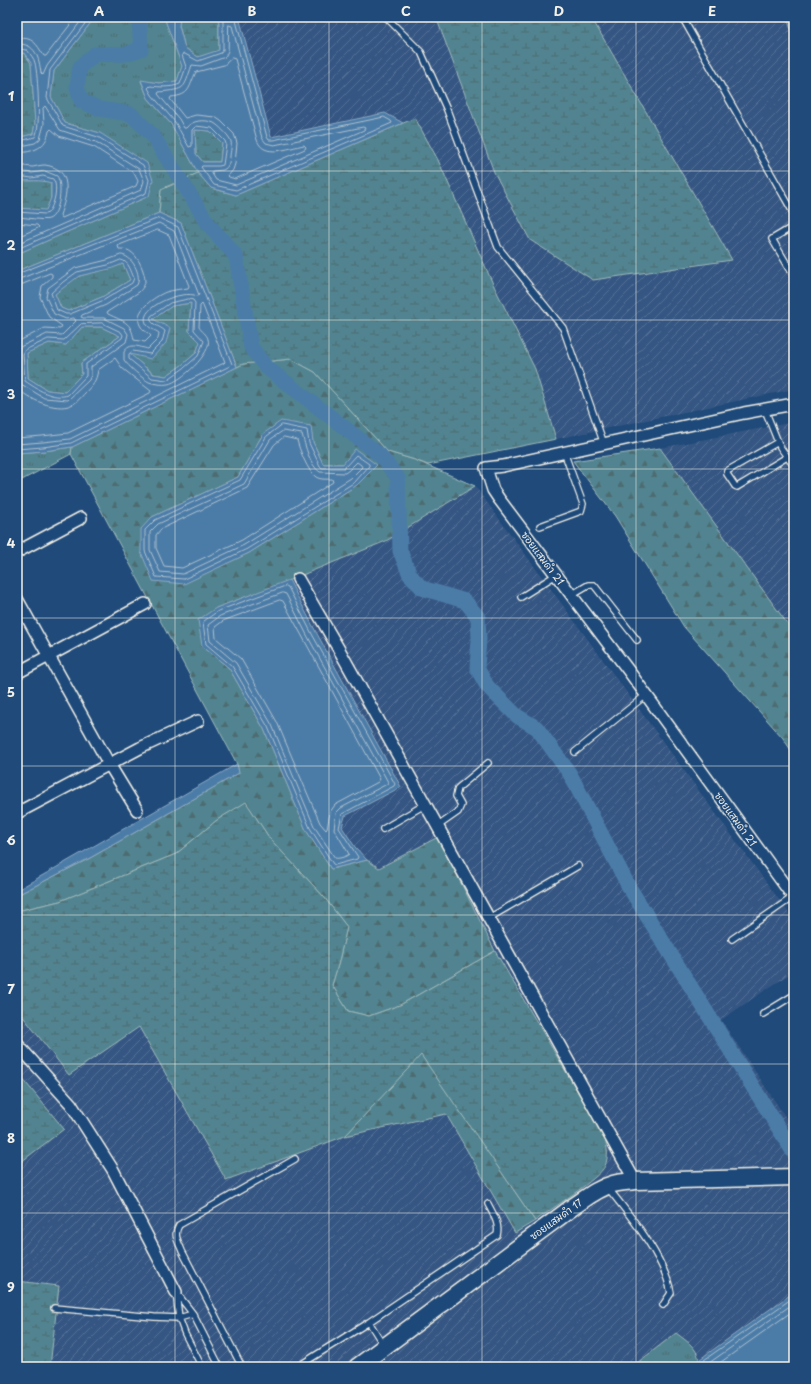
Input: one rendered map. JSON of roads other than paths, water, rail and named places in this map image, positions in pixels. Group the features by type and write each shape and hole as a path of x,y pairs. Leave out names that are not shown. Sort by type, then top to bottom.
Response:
{"street":[{"name":"ซอยแสมดำ 21","path":"794,404 744,413 503,466 486,468 493,490 794,898"},
{"path":"17,552 81,518"},
{"path":"298,580 342,653 635,1181"},
{"path":"17,599 109,764 137,810"},
{"path":"17,673 145,604"},
{"path":"17,812 198,720"},
{"path":"17,1044 71,1104 114,1170 176,1292"},
{"name":"ซอยแสมดำ 17","path":"357,1367 574,1206 607,1186 635,1181 788,1177"}],"lane":[{"path":"386,17 421,52 447,110 498,247 564,328 604,444"},
{"path":"682,17 794,214"},
{"path":"794,226 772,238 794,276"},
{"path":"765,410 778,442 794,466"},
{"path":"778,442 728,471 727,474 735,486 738,487 787,457"},
{"path":"540,526 581,511 583,504 564,452"},
{"path":"521,597 556,575"},
{"path":"571,595 588,585 594,585 637,640"},
{"path":"575,752 646,696"},
{"path":"438,826 458,812 460,805 456,796 458,788 488,763"},
{"path":"383,829 426,804"},
{"path":"489,918 578,866"},
{"path":"732,939 794,898"},
{"path":"763,1014 794,995"},
{"path":"242,1367 182,1251 175,1231 179,1225 295,1159"},
{"path":"607,1186 634,1221 653,1250 669,1279 671,1293 663,1305"},
{"path":"297,1367 369,1322 497,1235 499,1229 488,1204"},
{"path":"176,1292 193,1314 220,1367"},
{"path":"176,1292 179,1318 185,1334 202,1367"},
{"path":"54,1308 154,1317 179,1318 193,1314"},
{"path":"369,1322 384,1347"}],"water":[{"path":"17,17 95,17 54,71 51,97 65,123 100,133 147,163 153,180 149,196 17,254 17,208 46,210 51,198 51,183 43,181 17,180 17,138 33,134 35,123 31,63 24,53 17,53"},
{"path":"164,17 180,17 179,26 185,48 198,57 219,50 219,22 217,17 239,17 271,137 385,113 403,123 236,195 211,188 198,173 171,124 148,98 141,80 159,83 177,81 182,66","holes":["195,130 210,131 222,143 220,162 203,162 196,154"]},
{"path":"159,213 181,223 237,367 72,447 17,453 17,271","holes":["123,264 130,280 102,297 68,311 61,308 55,294 79,276 110,269","191,303 189,331 200,342 196,353 166,376 153,374 130,354 151,359 166,343 170,328 153,319 172,306","82,327 101,327 120,336 81,363 82,374 65,392 47,390 28,378 27,353 49,343 66,345"]},
{"path":"281,421 311,426 313,442 323,464 343,464 355,449 377,465 357,485 249,553 184,584 153,581 141,552 141,529 152,517 238,477 263,434"},
{"path":"289,580 401,787 345,816 342,827 355,847 367,860 331,869 306,830 264,729 229,668 202,646 198,620 216,608"},
{"path":"237,764 239,773 90,858 17,895 17,890"},
{"path":"794,1292 794,1367 699,1367 700,1359"}],"waterway":[{"path":"139,17 141,49 126,54 95,54 80,67 77,87 81,101 100,109 131,114 153,136 209,225 236,256 251,347 266,367 380,455 398,478 400,551 410,575 422,588 465,601 478,617 479,639 477,668 487,686 517,716 537,728 570,774 629,887 794,1153"}]}
